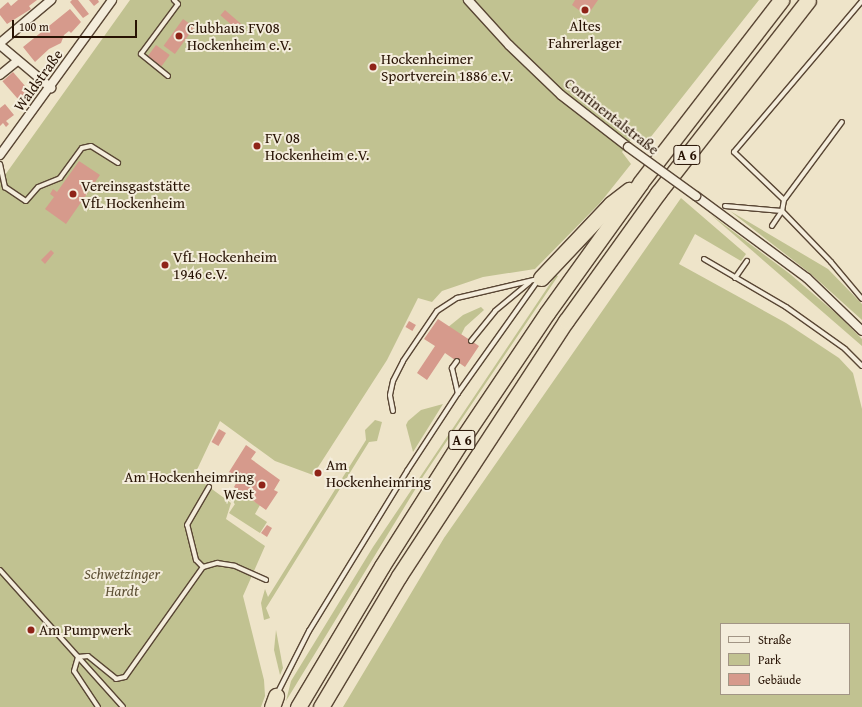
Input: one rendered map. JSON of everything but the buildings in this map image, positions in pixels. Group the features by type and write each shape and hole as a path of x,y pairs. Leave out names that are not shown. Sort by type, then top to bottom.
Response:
{"highway":[{"name":"A 6","path":"298,707 382,566 465,435 641,182 781,0"},
{"name":"A 6","path":"321,707 399,576 566,321 658,193 808,0"},
{"path":"535,280 611,204 641,182"}],"street":[{"path":"51,0 0,44 17,61 51,88"},
{"name":"Waldstraße","path":"0,156 51,88 112,0"},
{"name":"Continentalstraße","path":"468,0 509,45 561,95 628,147 807,278 862,330"},
{"path":"0,74 17,61"}],"lane":[{"path":"168,76 141,54 178,4 174,0"},
{"path":"784,200 734,152 862,1"},
{"path":"772,226 782,211 784,200 842,122"},
{"path":"0,164 5,187 26,201 38,187 60,178 82,148 91,146 118,163"},
{"path":"725,206 782,211 831,262 862,299"},
{"path":"704,259 734,278 786,307 845,349 862,366"},
{"path":"734,278 747,261"},
{"path":"471,341 495,311 535,280"},
{"path":"274,701 308,631 458,393 535,280"},
{"path":"393,412 390,395 393,381 403,361 437,311 457,298 535,280"},
{"path":"457,361 452,368 458,393"},
{"path":"203,567 196,560 187,525 209,487"},
{"path":"78,657 88,656 116,679 124,677 203,567 217,563 235,566 266,580"},
{"path":"0,570 123,707"},
{"path":"78,657 74,671 98,707"}],"green space":[{"name":"Schwetzinger Hardt","path":"130,0 759,0 646,143 634,135 622,152 631,164 600,203 535,269 483,277 442,291 432,302 418,298 387,360 313,475 275,461 220,421 194,476 231,503 226,519 265,546 243,596 264,680 265,696 261,707 0,707 0,182"},
{"path":"681,198 746,254 741,261 695,234 679,264 786,323 839,358 853,373 862,409 862,707 343,707 444,538"},
{"path":"730,211 828,269 862,304 862,320 811,274"},
{"path":"710,214 790,274 839,316 862,339 862,346"},
{"path":"556,275 558,276 424,475 286,701 291,681 373,547"},
{"path":"481,307 484,310 465,327 460,337 447,328 463,315"},
{"path":"443,404 413,452 406,425 408,421 421,410"},
{"path":"375,420 382,422 377,441 369,442 266,608 270,618 264,620 261,603 265,589 268,597 366,440 365,430"},
{"path":"233,488 260,505 255,514 267,522 260,533 229,513 235,504 227,498"},
{"path":"276,630 283,668 280,675 274,650"}],"place":[{"name":"Altes Fahrerlager","path":"585,10"},
{"name":"Clubhaus FV08 Hockenheim e.V.","path":"179,36"},
{"name":"Hockenheimer Sportverein 1886 e.V.","path":"373,67"},
{"name":"FV 08 Hockenheim e.V.","path":"257,146"},
{"name":"Vereinsgaststätte VfL Hockenheim","path":"73,194"},
{"name":"VfL Hockenheim 1946 e.V.","path":"165,265"},
{"name":"Am Hockenheimring","path":"318,473"},
{"name":"Am Hockenheimring West","path":"262,485"},
{"name":"Am Pumpwerk","path":"31,630"}]}
